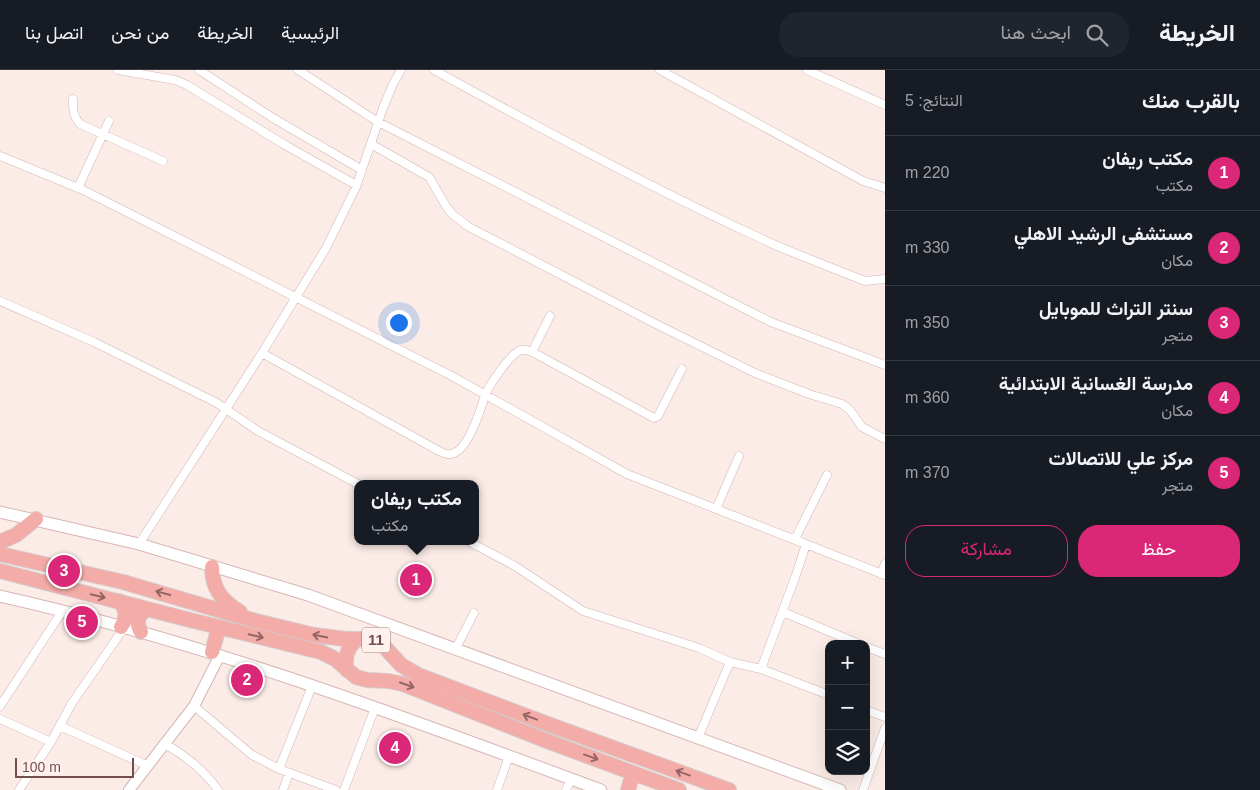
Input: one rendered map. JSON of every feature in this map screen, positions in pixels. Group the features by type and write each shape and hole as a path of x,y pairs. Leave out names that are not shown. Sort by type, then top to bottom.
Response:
{"highway":[{"path":"0,542 16,535 36,519"},
{"name":"11","path":"0,554 123,582 256,621 325,637 376,640 401,664 418,675 729,790"},
{"path":"212,567 213,580 221,598 256,621"},
{"name":"11","path":"0,570 321,652 335,659 356,677 403,684 679,790"},
{"path":"119,601 125,607 126,615 123,627"},
{"path":"141,632 138,626 138,619 142,612 148,608"},
{"path":"216,654 219,627"},
{"path":"347,670 345,662 346,653 350,645 357,639"},
{"path":"373,680 379,678 388,665 387,650"},
{"path":"628,790 633,773"}],"main road":[{"path":"0,512 139,544 308,595 840,790"},
{"path":"0,596 64,610 216,654 509,756 569,784 601,790"}],"street":[{"path":"118,70 174,80 187,85 356,185"},
{"path":"199,70 273,118 362,170"},
{"path":"298,70 378,122 771,322 885,365"},
{"path":"139,544 262,353 326,248 356,185 378,122 393,84 401,70"},
{"path":"434,70 616,167 761,239 865,281 885,278"},
{"path":"660,70 863,181 885,188"},
{"path":"807,70 885,105"},
{"path":"73,99 73,112 77,120 86,127 163,161"},
{"path":"78,188 109,121"},
{"path":"371,144 429,177 446,206 458,220 469,227 755,373 809,394 842,404 850,410 862,428 885,438"},
{"path":"0,156 78,188 450,375 627,474 883,575 885,564"},
{"path":"0,301 94,342 226,408 258,431 354,482"},
{"path":"532,352 550,316"},
{"path":"262,353 449,455 460,450 482,407 485,395 513,355 524,350 532,352 654,418 658,416 682,369"},
{"path":"716,509 739,456"},
{"path":"795,539 827,475"},
{"path":"761,669 806,544"},
{"path":"475,545 521,570 583,611 699,648 730,662 761,669 825,693"},
{"path":"0,706 64,610"},
{"path":"783,612 850,640"},
{"path":"456,648 474,613"},
{"path":"19,790 51,742 72,703 123,627"},
{"path":"870,648 885,654"},
{"path":"129,790 194,706 216,654"},
{"path":"698,738 730,662"},
{"path":"279,769 312,686"},
{"path":"0,689 9,693"},
{"path":"194,706 241,747 279,769 336,790"},
{"path":"344,790 375,708"},
{"path":"870,711 885,717"},
{"path":"0,719 51,742"},
{"path":"60,726 148,766"},
{"path":"863,790 885,728"},
{"path":"165,744 200,768 218,790"},
{"path":"497,790 509,756"},
{"path":"283,790 289,773"}],"place":[{"name":"سنتر التراث للموبايل","path":"64,571"},
{"name":"مكتب ريفان","path":"416,580"},
{"name":"مركز علي للاتصالات","path":"82,622"},
{"name":"مستشفى الرشيد الاهلي","path":"247,680"},
{"name":"مدرسة الغسانية الابتدائية","path":"395,748"}]}
